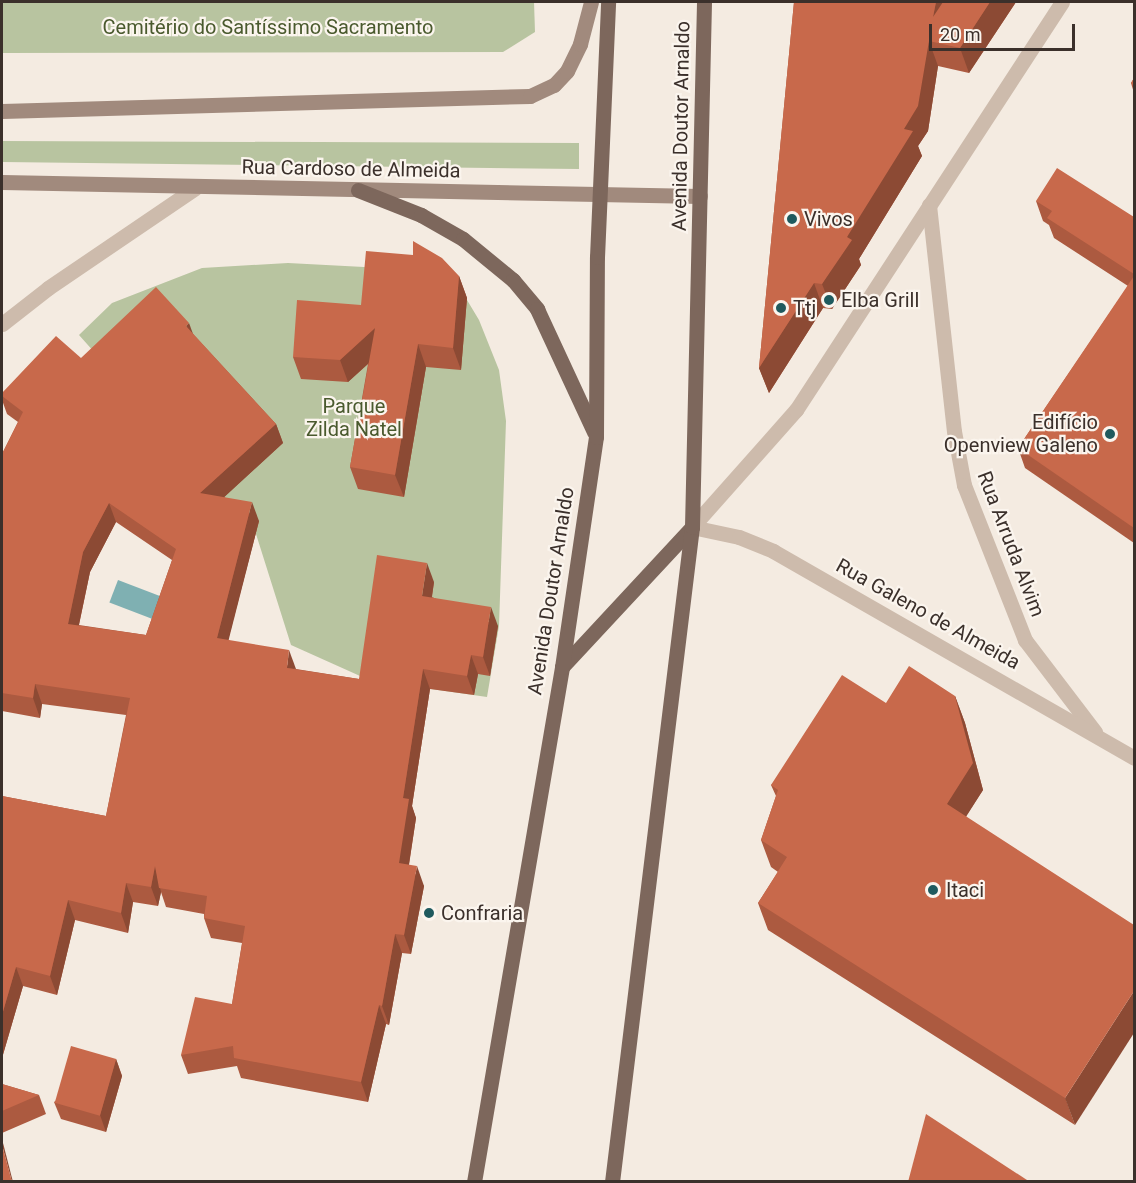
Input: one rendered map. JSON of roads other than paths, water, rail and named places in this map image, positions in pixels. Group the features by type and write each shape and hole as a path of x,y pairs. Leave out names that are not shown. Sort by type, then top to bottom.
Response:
{"main road":[{"path":"2,111 530,96 554,85 567,71 580,44 591,2"},
{"name":"Avenida Doutor Arnaldo","path":"474,1180 562,667 596,437 599,194 608,2"},
{"name":"Avenida Doutor Arnaldo","path":"612,1182 693,527 704,2"},
{"name":"Rua Cardoso de Almeida","path":"2,182 195,188 700,196"},
{"path":"358,190 421,215 463,239 513,280 537,309 596,437"},
{"path":"562,667 693,527"}],"street":[{"path":"693,527 796,410 1062,2"},
{"path":"2,324 48,288 195,188"},
{"name":"Rua Arruda Alvim","path":"929,204 954,431 964,485 1025,640 1095,732"},
{"name":"Rua Galeno de Almeida","path":"693,527 739,537 773,551 1095,732 1134,758"}],"water":[{"path":"118,580 164,598 155,620 109,602"}],"place":[{"name":"Vivos","path":"792,219"},
{"name":"Elba Grill","path":"829,300"},
{"name":"Ttj","path":"781,308"},
{"name":"Edifício Openview Galeno","path":"1110,434"},
{"name":"Itaci","path":"933,890"},
{"name":"Confraria","path":"429,913"}],"park label":[{"name":"Cemitério do Santíssimo Sacramento","path":"268,27"},
{"name":"Parque Zilda Natel","path":"354,418"}]}
